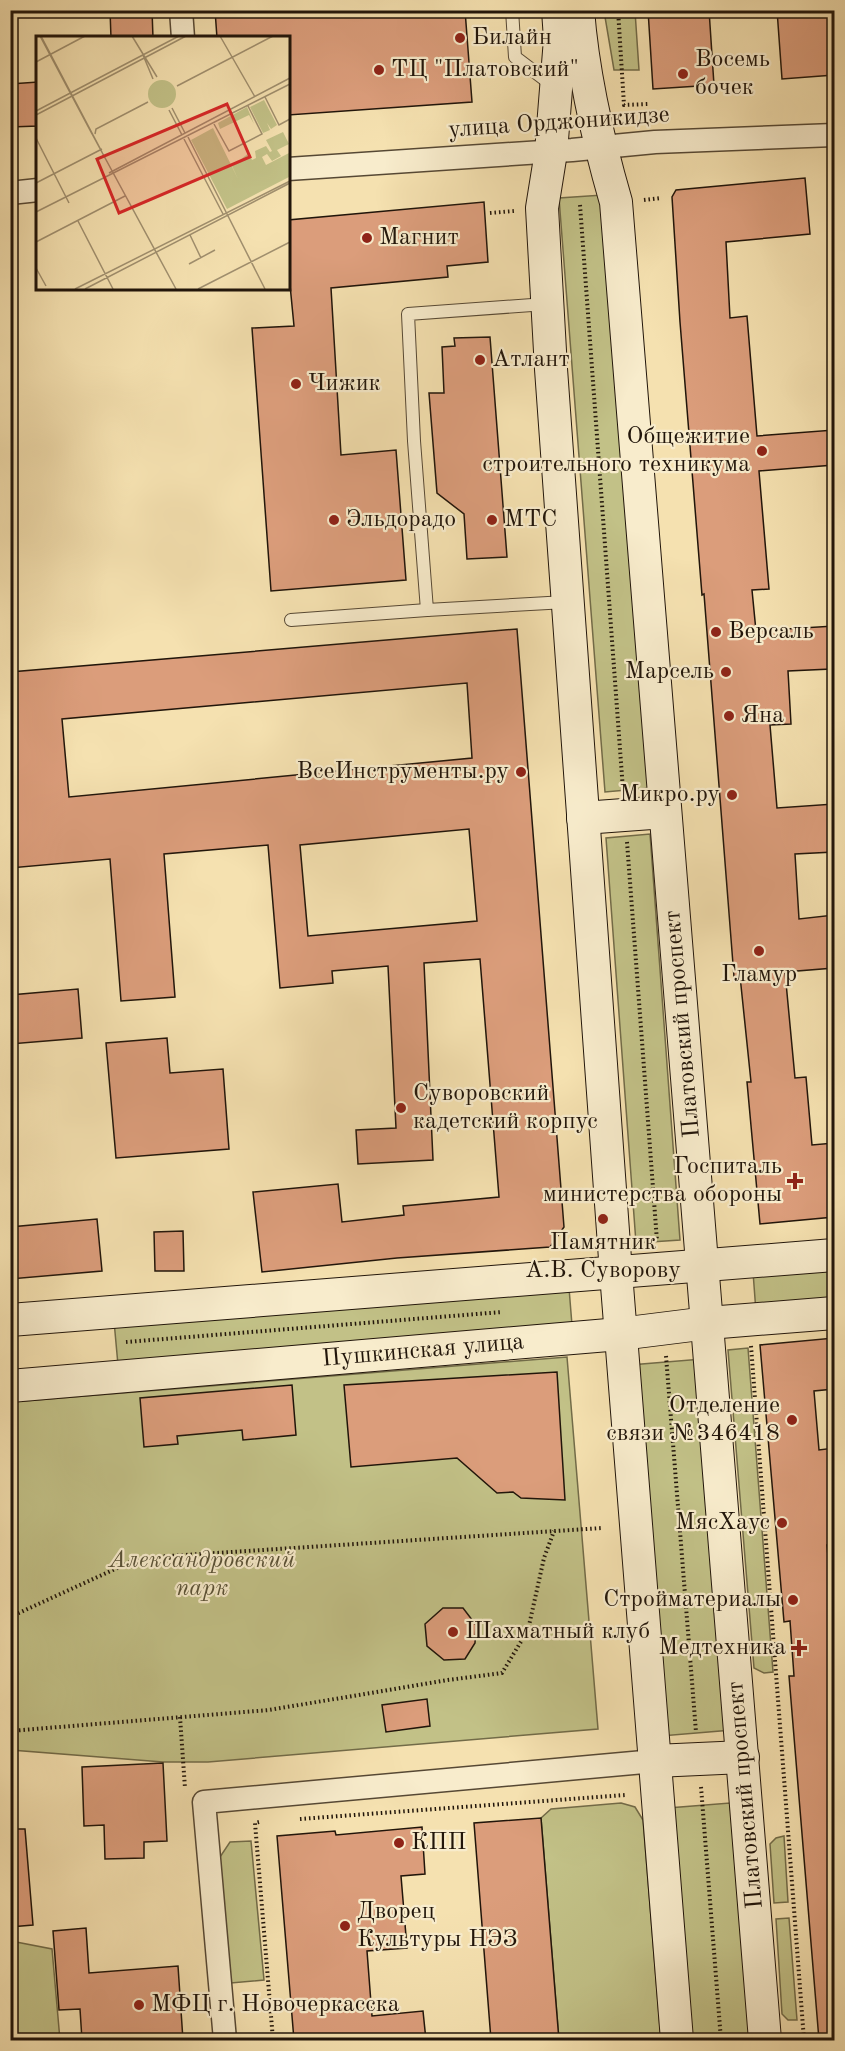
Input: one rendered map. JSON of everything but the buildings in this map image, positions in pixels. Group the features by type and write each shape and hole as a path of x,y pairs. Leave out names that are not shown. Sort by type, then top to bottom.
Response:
{"main road":[{"path":"558,10 560,39 550,152 542,208 547,304 620,1334 677,2040"},
{"name":"Платовский проспект","path":"578,10 580,41 601,147 616,202 765,2040"},
{"path":"583,818 665,812"},
{"path":"10,1320 834,1255"},
{"name":"Пушкинская улица","path":"10,1386 620,1334 708,1323 834,1313"},
{"path":"655,1761 743,1756"}],"street":[{"path":"181,10 183,36"},
{"name":"улица Орджоникидзе","path":"290,169 550,152 655,142 834,135"},
{"path":"10,193 36,190"},
{"path":"225,2040 204,1802 655,1761"}],"lane":[{"path":"512,10 515,57 556,88"},
{"path":"427,610 414,441 408,314 547,304"},
{"path":"291,620 568,602"}],"path":[{"path":"618,10 624,105 648,104"},
{"path":"542,208 616,202"},
{"path":"580,205 658,1269"},
{"path":"126,1342 503,1312"},
{"path":"748,1320 804,2040"},
{"path":"663,1329 721,2040"},
{"path":"10,1617 139,1558 602,1528"},
{"path":"10,1731 269,1710 502,1673 528,1630 544,1558 554,1531"},
{"path":"291,1820 625,1795"},
{"path":"267,1822 255,1823 273,2040"}],"green space":[{"path":"604,11 635,11 639,70 614,70"},
{"path":"603,195 649,788 605,792 559,198"},
{"path":"650,834 680,1240 636,1243 606,838"},
{"path":"834,1266 834,1306 756,1312 753,1272"},
{"path":"569,1288 572,1325 118,1365 114,1321"},
{"path":"748,1348 773,1672 764,1673 754,1668 728,1350"},
{"name":"Александровский парк","path":"567,1357 598,1729 208,1762 163,1762 11,1750 11,1402"},
{"path":"702,1359 732,1730 661,1736 630,1365"},
{"path":"621,1803 635,1807 643,1820 661,2040 559,2040 541,1818 551,1809"},
{"path":"730,1803 750,2040 688,2040 668,1808"},
{"path":"784,1836 788,1902 774,1903 770,1844 776,1838"},
{"path":"251,1841 264,1980 231,1983 220,1857 230,1842"},
{"path":"789,1918 797,2020 788,2020 782,2014 776,1919"},
{"path":"11,1941 52,1949 60,2040 11,2040"}],"place":[{"name":"Билайн","path":"460,38"},
{"name":"ТЦ \"Платовский\"","path":"379,70"},
{"name":"Восемь бочек","path":"683,74"},
{"name":"Магнит","path":"367,238"},
{"name":"Атлант","path":"480,360"},
{"name":"Чижик","path":"296,384"},
{"name":"Общежитие строительного техникума","path":"762,451"},
{"name":"Эльдорадо","path":"334,520"},
{"name":"МТС","path":"492,520"},
{"name":"Версаль","path":"716,632"},
{"name":"Марсель","path":"726,672"},
{"name":"Яна","path":"729,716"},
{"name":"ВсеИнструменты.ру","path":"521,772"},
{"name":"Микро.ру","path":"732,795"},
{"name":"Гламур","path":"759,951"},
{"name":"Суворовский кадетский корпус","path":"401,1108"},
{"name":"Госпиталь министерства обороны","path":"795,1181"},
{"name":"Памятник А.В. Суворову","path":"603,1219"},
{"name":"Отделение связи №346418","path":"792,1420"},
{"name":"МясХаус","path":"782,1523"},
{"name":"Стройматериалы","path":"793,1600"},
{"name":"Шахматный клуб","path":"453,1632"},
{"name":"Медтехника","path":"799,1648"},
{"name":"КПП","path":"399,1843"},
{"name":"Дворец Культуры НЭЗ","path":"345,1926"},
{"name":"МФЦ г. Новочеркасска","path":"139,2005"}]}
